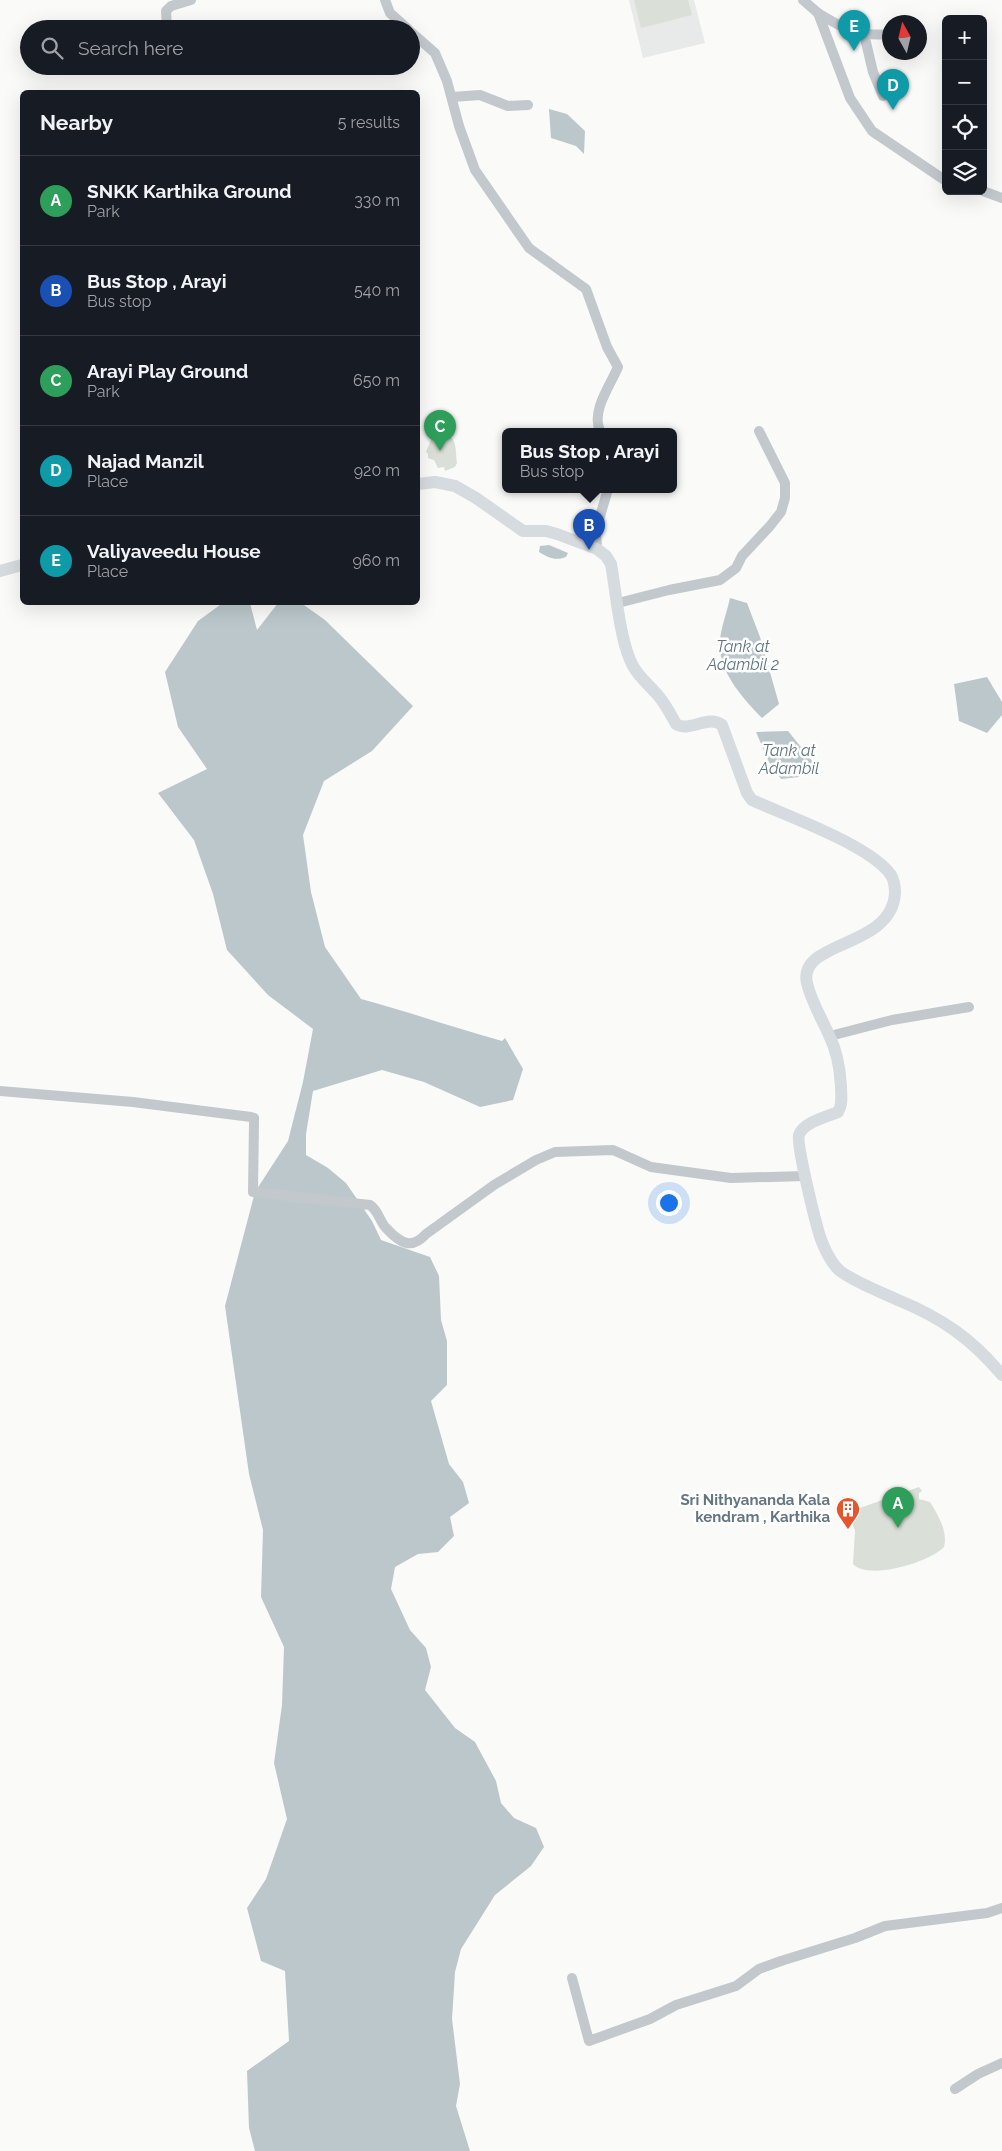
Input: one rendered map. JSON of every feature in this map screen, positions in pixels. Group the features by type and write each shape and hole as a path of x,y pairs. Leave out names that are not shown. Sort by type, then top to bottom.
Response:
{"main road":[{"path":"420,484 435,482 455,486 476,498 523,531 546,531 557,534 597,550 606,556 610,564 623,638 632,664 643,681 663,702 676,724 685,727 711,721 717,722 722,726 747,793 752,800 818,828 858,850 887,870 892,877 895,887 892,906 888,916 882,923 872,930 816,957 807,969 807,982 830,1036 839,1063 842,1103 838,1112 805,1127 798,1136 805,1176 821,1241 830,1258 840,1270 869,1288 899,1300 949,1325 968,1339 1002,1375"},
{"path":"0,571 20,566"}],"street":[{"path":"166,20 166,11 171,6 191,0"},
{"path":"385,0 390,13 398,20"},
{"path":"803,0 845,30 864,34 882,34"},
{"path":"818,12 850,98 872,131 942,178"},
{"path":"864,34 873,72 883,96"},
{"path":"420,40 435,53 447,80 459,126 475,170 494,199 529,248 586,289 607,347 618,367 599,407 597,424 599,428"},
{"path":"452,97 480,95 508,106 528,105"},
{"path":"987,192 1002,198"},
{"path":"618,603 720,580 736,568 742,556 781,512 784,498 785,483 759,431"},
{"path":"597,550 596,530 607,493"},
{"path":"830,1036 892,1020 970,1007"},
{"path":"0,1090 133,1102 251,1116 254,1122 253,1192 370,1205 381,1217 385,1227 404,1242 411,1244 418,1242 426,1234 494,1185 555,1152 613,1150 651,1167 731,1178 805,1176"},
{"path":"572,1978 589,2041 644,2022 676,2005 736,1986 760,1969 855,1938 885,1926 987,1913 1002,1908"},
{"path":"955,2089 978,2074 1002,2063"}],"shaded area":[{"path":"629,0 694,0 705,43 643,58"},
{"path":"634,0 688,0 692,15 641,28"},
{"path":"442,431 451,437 456,448 457,463 455,467 445,471 444,467 438,468 434,460 428,458 426,452 434,432"},
{"path":"919,1487 922,1491 919,1493 919,1499 930,1502 941,1523 945,1535 944,1547 937,1553 899,1568 872,1571 861,1569 853,1564 855,1531 852,1522 847,1520 843,1514"}],"water":[{"path":"549,109 567,114 585,131 584,154 576,146 551,138"},
{"path":"549,545 568,553 566,557 552,558 539,552 540,546"},
{"name":"Tank at Adambil 2","path":"730,598 747,603 760,637 779,704 762,718 733,683 727,673 720,651 720,640"},
{"path":"220,605 251,605 257,630 276,605 304,605 325,620 413,706 372,751 324,781 303,835 311,892 325,947 361,999 502,1041 505,1038 523,1069 513,1100 480,1107 424,1082 382,1070 313,1091 306,1134 306,1155 328,1168 346,1183 372,1221 381,1240 430,1257 439,1276 441,1320 447,1341 447,1385 431,1401 449,1464 463,1482 469,1503 450,1517 454,1536 438,1552 418,1554 395,1567 391,1589 410,1630 426,1648 431,1667 425,1690 455,1728 475,1742 496,1781 501,1803 514,1818 536,1828 544,1847 531,1866 495,1895 461,1949 455,1972 452,2019 460,2084 456,2106 470,2151 255,2151 249,2128 247,2071 289,2041 285,1971 261,1961 247,1908 266,1879 287,1819 274,1763 282,1705 284,1647 261,1597 263,1530 249,1474 225,1306 255,1192 288,1141 303,1082 313,1029 268,995 227,950 213,894 194,840 158,793 207,769 178,727 165,672 198,621"},
{"path":"987,677 1002,702 1002,715 987,733 959,721 954,684"},
{"name":"Tank at Adambil","path":"788,731 813,762 799,777 781,779 769,762 756,732"}],"place":[{"name":"Valiyaveedu House","path":"854,51"},
{"name":"Najad Manzil","path":"893,110"},
{"name":"Arayi Play Ground","path":"440,451"},
{"name":"Bus Stop , Arayi","path":"589,550"},
{"name":"SNKK Karthika Ground","path":"898,1528"},
{"name":"Sri Nithyananda Kala kendram , Karthika","path":"848,1530"}]}
